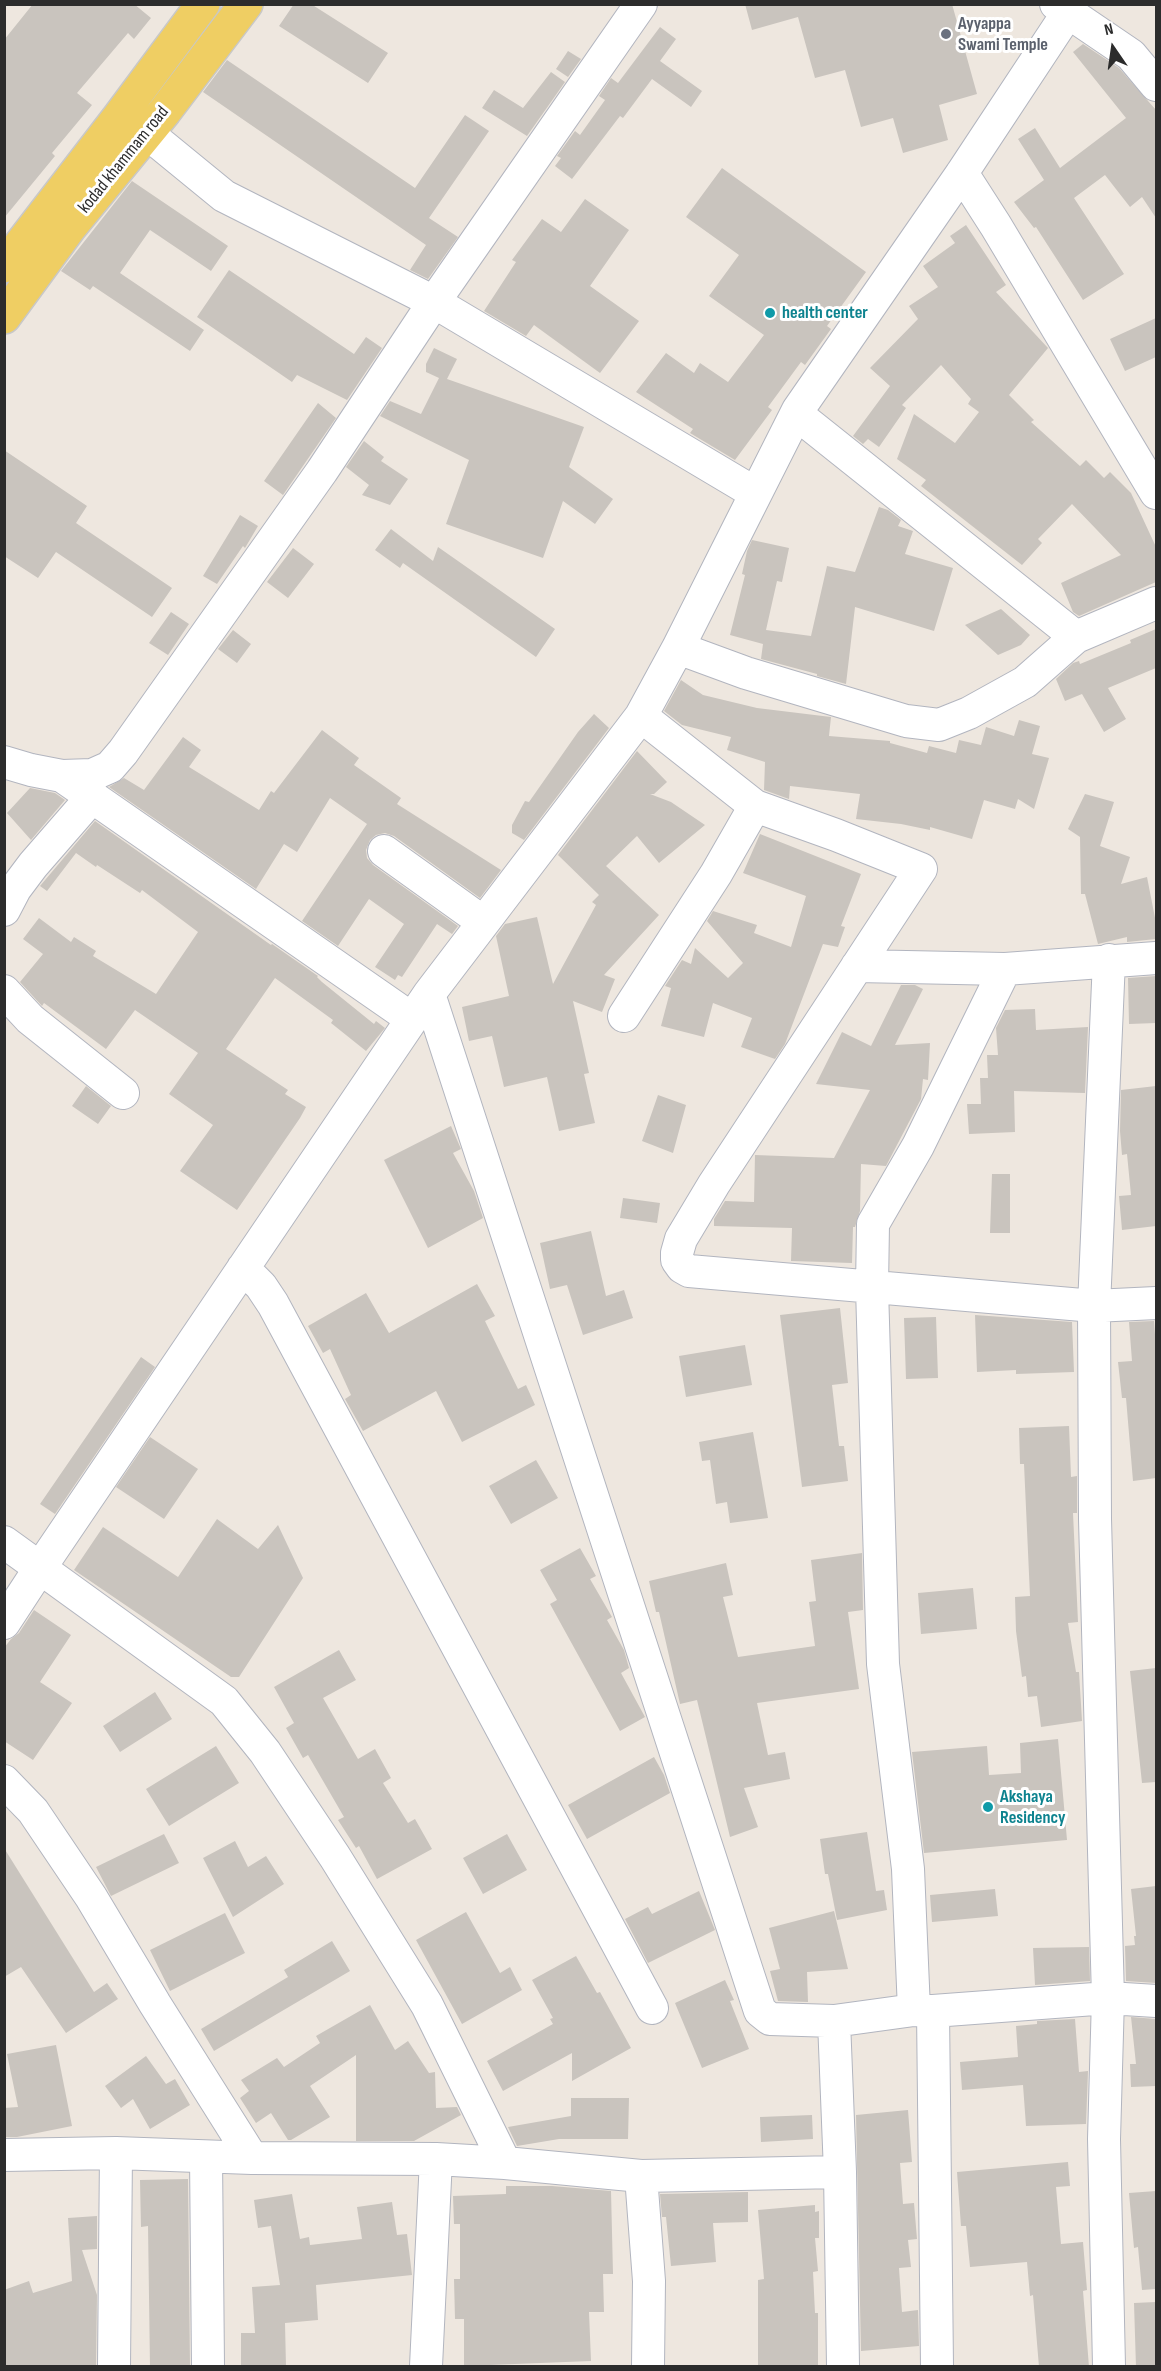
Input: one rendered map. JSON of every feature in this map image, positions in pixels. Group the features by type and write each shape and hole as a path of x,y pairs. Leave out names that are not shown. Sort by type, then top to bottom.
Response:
{"main road":[{"name":"kodad khammam road","path":"4,266 203,4"},
{"name":"kodad khammam road","path":"4,317 70,227 147,133 246,4"}],"street":[{"path":"4,762 62,776 92,775 110,766 123,752 322,471 434,302 641,4"},
{"path":"4,1623 429,994 641,716 678,648 798,410 962,173 1062,9 1131,55 1156,85"},
{"path":"147,133 224,196 434,302 600,403 755,493"},
{"path":"962,173 1156,493"},
{"path":"798,410 804,420 1076,638"},
{"path":"678,648 746,673 906,721 939,725 969,713 1025,682 1076,638 1156,603"},
{"path":"641,716 754,806 836,835 921,869 714,1184 681,1239 676,1253 677,1260 682,1267 689,1271 1094,1306 1156,1303"},
{"path":"62,776 412,1019"},
{"path":"4,910 15,889 33,865 93,796"},
{"path":"624,1016 716,874 754,806"},
{"path":"384,851 483,922"},
{"path":"857,966 1005,969 1156,958"},
{"path":"1108,960 1094,1306 1095,1530 1108,1998 1104,2139 1109,2367"},
{"path":"937,2367 924,2010 884,1664 872,1287 873,1224 918,1146 1005,969"},
{"path":"4,991 30,1019 123,1093"},
{"path":"429,994 760,2011 770,2019 834,2021 924,2010 1108,1998 1156,2001"},
{"path":"243,1268 261,1286 279,1315 652,2008"},
{"path":"4,1542 224,1701 265,1752 335,1857 427,2005 506,2163"},
{"path":"4,1781 33,1811 91,1897 252,2158"},
{"path":"834,2021 840,2172 843,2367"},
{"path":"4,2155 116,2153 252,2158 436,2159 641,2176 840,2172"},
{"path":"114,2367 116,2153"},
{"path":"206,2157 208,2367"},
{"path":"426,2367 436,2159"},
{"path":"641,2176 649,2282 648,2367"}],"building":[{"path":"33,4 134,4 151,18 134,39 128,33 77,93 92,105 52,153 55,156 4,218 4,40"},
{"path":"294,4 311,4 388,53 368,83 279,26"},
{"path":"745,4 952,4 977,94 939,105 948,140 903,153 893,118 861,127 845,70 815,78 798,17 752,30"},
{"path":"660,27 676,39 660,61 702,91 691,107 652,79 623,118 620,116 572,179 555,166 561,158 557,156 575,131 580,135 605,100 599,96 611,78 618,83"},
{"path":"1083,44 1119,68 1156,110 1156,218 1142,197 1130,207 1105,175 1074,198 1124,274 1083,300 1036,227 1034,228 1014,202 1044,180 1018,139 1035,128 1060,168 1126,118 1073,52"},
{"path":"568,51 581,59 568,77 556,69"},
{"path":"227,60 415,188 465,115 489,131 429,218 458,237 428,279 410,270 426,245 203,92"},
{"path":"551,72 565,82 527,136 482,108 494,90 523,108"},
{"path":"722,168 866,272 827,326 831,329 805,365 801,362 768,407 772,410 735,460 690,433 693,429 636,392 666,353 694,373 700,363 728,382 764,335 709,296 739,255 686,217"},
{"path":"132,181 228,246 211,271 150,230 120,273 204,330 190,351 93,286 90,290 61,271"},
{"path":"585,199 629,230 590,286 639,321 600,373 534,325 526,336 484,311 516,262 512,260 542,219 561,232"},
{"path":"966,225 1006,285 996,292 1048,348 1009,395 1034,420 1031,422 1080,466 1086,460 1104,478 1110,472 1131,493 1156,547 1156,582 1079,616 1073,612 1061,583 1121,555 1072,504 1038,539 1042,543 1022,565 921,486 926,480 897,459 914,414 955,443 979,412 968,404 971,399 941,365 902,405 906,408 879,447 868,439 863,444 853,436 890,386 870,368 918,319 909,306 938,287 923,266 955,243 950,236"},
{"path":"229,270 354,354 366,337 382,348 347,400 297,375 292,382 197,317"},
{"path":"1156,318 1156,357 1125,371 1110,339"},
{"path":"434,348 457,359 447,379 584,427 569,467 613,499 595,524 563,501 543,558 446,524 469,460 380,416 390,401 421,414 439,378 426,372 426,364"},
{"path":"318,403 336,418 283,495 264,481"},
{"path":"364,441 384,457 381,461 408,479 390,505 362,495 369,485 346,467"},
{"path":"4,450 87,506 76,523 172,588 152,617 56,552 38,578 4,556"},
{"path":"879,507 888,510 901,520 898,526 913,531 905,554 953,568 934,631 855,607 846,684 761,659 763,644 730,635 745,575 742,574 747,551 752,540 789,548 782,582 777,581 766,630 811,636 827,566 855,572"},
{"path":"240,515 258,526 245,548 243,546 217,584 203,576"},
{"path":"391,529 433,561 438,547 555,629 536,657 403,563 400,568 375,550"},
{"path":"293,548 314,564 288,598 267,582"},
{"path":"1001,609 1030,635 1021,645 998,655 965,625"},
{"path":"171,612 189,624 168,655 149,643"},
{"path":"1156,629 1156,668 1108,688 1126,719 1104,732 1082,694 1065,701 1056,679 1073,663 1079,661 1080,664 1131,643 1130,640"},
{"path":"233,630 251,644 237,663 218,649"},
{"path":"681,680 703,695 757,708 831,717 829,736 890,741 890,743 927,753 929,746 956,753 959,740 981,745 986,727 1014,736 1019,720 1040,726 1032,754 1049,758 1034,809 1018,799 1015,809 984,800 972,839 930,827 930,830 856,819 860,794 790,786 789,799 764,790 765,762 727,750 731,737 682,725 664,711"},
{"path":"594,714 609,728 524,840 512,833 512,825 525,801 529,802 578,732"},
{"path":"322,730 359,758 354,765 401,798 397,804 501,870 480,898 394,836 385,833 376,835 370,840 366,850 367,858 373,865 458,926 452,934 437,924 402,977 398,975 395,980 375,967 404,924 369,899 338,946 302,921 367,824 330,798 297,852 284,844 256,889 109,787 124,778 144,790 183,737 201,750 189,767 259,810 271,791 274,793"},
{"path":"637,751 667,782 654,794 650,794 671,802 705,825 659,863 637,836 606,866 659,915 604,975 615,979 602,1012 573,1001 589,1073 584,1074 595,1123 559,1131 547,1077 504,1087 492,1036 469,1041 462,1007 509,996 496,936 505,924 537,917 553,984 596,905 592,902 599,895 558,855"},
{"path":"30,788 55,793 65,800 31,840 7,813"},
{"path":"1085,794 1114,802 1100,846 1130,857 1121,884 1147,877 1156,923 1156,939 1127,942 1127,937 1098,944 1085,894 1081,894 1080,837 1068,829"},
{"path":"95,821 318,976 322,982 374,1024 376,1021 385,1028 366,1051 331,1023 333,1020 275,978 226,1049 288,1090 285,1094 306,1107 237,1210 180,1171 213,1125 169,1094 198,1053 135,1010 106,1049 44,1003 42,1006 20,982 43,954 23,939 39,918 71,942 74,937 96,951 93,956 156,994 198,932 142,890 140,893 76,853 47,891 40,886"},
{"path":"760,834 861,874 841,926 845,927 838,947 823,944 785,1044 775,1059 741,1047 752,1018 713,1003 704,1037 661,1026 671,988 665,986 682,960 691,964 695,948 728,978 743,963 707,921 713,911 757,925 754,933 791,947 806,896 743,873"},
{"path":"1156,976 1156,1023 1129,1024 1128,978"},
{"path":"901,985 915,985 923,989 895,1045 930,1043 928,1080 923,1079 921,1099 886,1166 861,1164 860,1211 855,1227 853,1227 852,1263 791,1261 792,1228 714,1226 714,1219 725,1201 754,1202 755,1155 834,1158 870,1090 816,1084 842,1032 871,1046"},
{"path":"1035,1009 1036,1030 1088,1027 1085,1093 1014,1091 1015,1132 969,1134 967,1104 981,1104 980,1078 988,1078 987,1055 998,1055 996,1028 1005,1010"},
{"path":"86,1086 111,1106 98,1124 72,1106"},
{"path":"1156,1086 1156,1226 1122,1230 1119,1196 1131,1195 1127,1154 1122,1155 1121,1090"},
{"path":"658,1095 686,1105 673,1153 642,1141"},
{"path":"451,1126 461,1149 453,1153 474,1191 483,1218 428,1248 384,1160"},
{"path":"992,1174 1010,1174 1010,1233 990,1233"},
{"path":"623,1198 660,1203 657,1223 620,1218"},
{"path":"591,1231 606,1296 624,1290 633,1318 583,1335 567,1285 550,1289 540,1243"},
{"path":"477,1284 495,1316 485,1321 518,1389 526,1385 535,1405 462,1442 436,1391 363,1431 345,1399 351,1395 330,1349 323,1353 308,1326 366,1293 389,1333"},
{"path":"840,1308 848,1383 832,1385 839,1446 844,1446 848,1481 802,1487 780,1315"},
{"path":"975,1315 1072,1322 1074,1372 1016,1374 1016,1370 977,1372"},
{"path":"936,1317 938,1378 906,1379 904,1318"},
{"path":"1154,1321 1156,1478 1133,1481 1126,1398 1122,1398 1118,1362 1132,1361 1129,1322"},
{"path":"745,1345 752,1385 686,1397 679,1356"},
{"path":"141,1357 155,1367 55,1514 40,1504"},
{"path":"1069,1426 1071,1477 1077,1476 1077,1513 1073,1513 1078,1622 1068,1623 1076,1672 1079,1672 1082,1721 1041,1727 1037,1696 1028,1697 1026,1676 1022,1677 1016,1631 1015,1597 1030,1596 1024,1464 1020,1464 1019,1428"},
{"path":"753,1432 768,1518 730,1523 727,1502 716,1504 710,1460 702,1461 699,1442"},
{"path":"150,1437 198,1469 164,1519 116,1487"},
{"path":"536,1460 558,1498 511,1524 489,1486"},
{"path":"217,1519 258,1549 278,1525 303,1578 239,1677 231,1677 74,1570 103,1527 178,1577"},
{"path":"580,1548 596,1576 590,1579 612,1617 607,1620 624,1650 629,1668 621,1673 645,1717 620,1731 550,1604 557,1600 540,1570"},
{"path":"862,1553 863,1610 848,1612 859,1689 757,1703 768,1755 785,1752 790,1779 744,1788 758,1827 730,1837 697,1700 680,1704 659,1612 656,1612 649,1581 726,1563 733,1595 723,1597 738,1657 815,1646 809,1602 816,1601 811,1560"},
{"path":"973,1588 977,1629 921,1634 918,1593"},
{"path":"34,1610 71,1635 40,1682 72,1703 33,1760 4,1741 4,1648 19,1633"},
{"path":"339,1650 356,1680 323,1698 358,1759 375,1749 391,1778 383,1783 408,1823 415,1819 432,1849 377,1879 359,1846 356,1848 338,1820 344,1817 308,1755 303,1758 286,1728 294,1723 274,1687"},
{"path":"1156,1668 1156,1782 1142,1783 1130,1671"},
{"path":"155,1692 172,1719 120,1752 103,1726"},
{"name":"Akshaya Residency","path":"1058,1739 1067,1840 924,1853 912,1752 987,1746 989,1775 1021,1773 1020,1743"},
{"path":"216,1746 239,1783 169,1826 146,1789"},
{"path":"654,1757 664,1775 670,1793 587,1839 568,1805"},
{"path":"867,1832 876,1891 884,1890 887,1910 837,1920 828,1874 825,1874 820,1839"},
{"path":"164,1834 179,1863 111,1896 96,1867"},
{"path":"507,1834 527,1870 483,1894 463,1858"},
{"path":"235,1841 248,1867 266,1856 284,1884 233,1917 203,1858"},
{"path":"4,1848 94,1992 107,1983 118,1999 66,2033 21,1967 4,1977"},
{"path":"1156,1886 1156,1983 1126,1981 1125,1946 1135,1945 1134,1936 1136,1936 1131,1889"},
{"path":"995,1889 998,1916 932,1922 930,1895"},
{"path":"699,1891 715,1930 648,1963 625,1919 648,1907 652,1914"},
{"path":"834,1911 848,1969 807,1972 808,2002 778,2001 770,1971 780,1969 769,1928"},
{"path":"466,1912 500,1973 510,1967 522,1990 462,2024 416,1940"},
{"path":"225,1913 245,1953 170,1991 150,1950"},
{"path":"332,1941 350,1971 214,2051 201,2029 288,1977 284,1970"},
{"path":"1089,1947 1090,1981 1035,1985 1033,1948"},
{"path":"576,1956 597,1993 600,1992 631,2048 572,2081 572,2053 503,2091 487,2061 553,2024 550,2019 553,2018 532,1980"},
{"path":"725,1980 734,2000 730,2001 749,2049 702,2068 675,2003"},
{"path":"370,2005 395,2050 408,2041 429,2073 435,2072 436,2108 457,2107 461,2115 414,2141 356,2141 356,2055 310,2086 330,2117 291,2140 288,2140 271,2113 256,2123 240,2098 249,2091 241,2080 277,2058 284,2067 320,2043 316,2036"},
{"path":"1131,2017 1156,2019 1156,2086 1131,2087 1130,2064 1136,2064"},
{"path":"1075,2019 1079,2072 1088,2071 1086,2124 1026,2126 1023,2085 962,2090 960,2062 1018,2057 1016,2026 1037,2024 1037,2021"},
{"path":"56,2045 72,2126 17,2137 4,2137 4,2108 18,2107 7,2054"},
{"path":"146,2056 166,2084 175,2079 190,2105 150,2129 133,2099 121,2108 105,2086"},
{"path":"571,2098 629,2098 628,2139 559,2139 517,2146 508,2127 571,2116"},
{"path":"908,2110 912,2162 900,2163 903,2204 914,2203 917,2239 908,2240 911,2267 899,2268 902,2312 918,2310 919,2346 861,2351 856,2115"},
{"path":"812,2115 813,2139 761,2142 760,2117"},
{"path":"1068,2162 1070,2186 1056,2187 1061,2244 1083,2242 1087,2290 1083,2291 1089,2367 1039,2367 1033,2295 1030,2296 1027,2262 970,2267 966,2226 961,2226 957,2172"},
{"path":"188,2179 190,2367 150,2367 148,2226 141,2227 140,2180"},
{"path":"506,2186 552,2186 611,2191 613,2274 603,2274 604,2312 589,2312 591,2361 464,2366 464,2319 455,2319 454,2279 460,2279 460,2224 454,2224 453,2196 506,2194"},
{"path":"1156,2191 1156,2289 1142,2290 1138,2247 1134,2248 1129,2193"},
{"path":"748,2192 748,2222 713,2223 716,2262 671,2266 666,2217 662,2217 660,2194"},
{"path":"292,2194 300,2239 309,2237 310,2245 362,2239 357,2207 392,2202 397,2235 407,2234 412,2275 316,2285 318,2320 285,2323 286,2367 241,2367 241,2333 255,2333 252,2287 280,2285 271,2226 258,2228 254,2200"},
{"path":"815,2205 815,2212 819,2211 819,2238 815,2238 818,2271 813,2272 815,2313 818,2313 818,2367 758,2367 758,2280 764,2279 758,2210"},
{"path":"97,2216 97,2249 82,2250 97,2295 96,2367 4,2367 4,2290 29,2281 33,2293 72,2281 68,2218"},
{"path":"1156,2302 1156,2367 1136,2367 1134,2303"}],"place":[{"name":"Ayyappa Swami Temple","path":"946,34"},
{"name":"health center","path":"770,313"},
{"name":"Akshaya Residency","path":"988,1807"}]}
